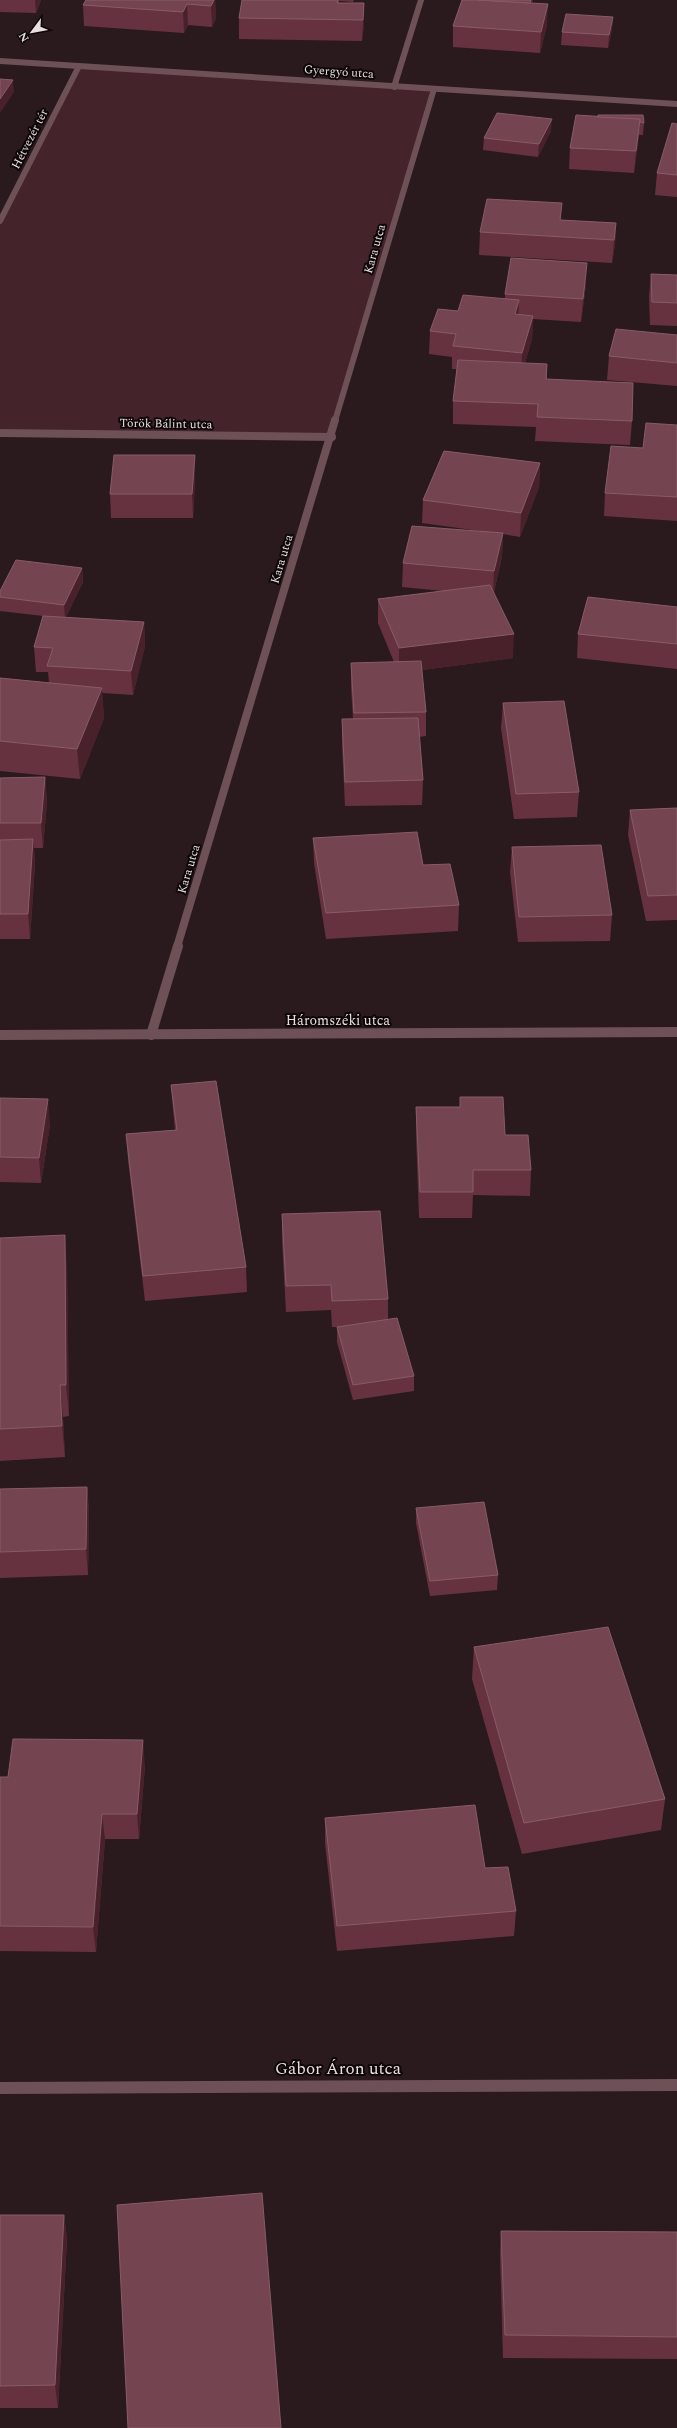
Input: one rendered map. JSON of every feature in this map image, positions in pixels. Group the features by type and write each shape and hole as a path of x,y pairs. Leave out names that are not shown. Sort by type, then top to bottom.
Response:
{"street":[{"path":"394,87 422,0"},
{"name":"Gyergyó utca","path":"0,61 677,104"},
{"name":"Hétvezér tér","path":"0,221 79,66"},
{"name":"Kara utca","path":"151,1035 332,437 434,89"},
{"name":"Török Bálint utca","path":"0,433 332,437"},
{"name":"Háromszéki utca","path":"0,1035 677,1032"},
{"name":"Gábor Áron utca","path":"0,2088 677,2085"}],"shaded area":[{"path":"79,66 434,89 332,437 0,433 0,221"}],"building":[{"path":"86,0 214,0 211,6 187,4 183,12 83,5"},
{"path":"242,0 338,0 337,3 364,3 363,20 239,18"},
{"path":"462,0 548,4 541,32 453,26"},
{"path":"478,0 531,0 530,3"},
{"path":"566,14 613,17 609,35 562,32"},
{"path":"0,79 13,80 0,99"},
{"path":"497,113 552,119 539,144 484,138"},
{"path":"576,115 640,119 636,151 570,148"},
{"path":"598,115 643,115 644,123 640,122 640,119 598,117"},
{"path":"672,123 677,124 677,175 657,173"},
{"path":"487,199 562,203 560,220 616,223 614,240 480,232"},
{"path":"511,258 587,263 583,299 505,294"},
{"path":"651,274 677,275 677,303 652,302"},
{"path":"463,295 519,300 515,314 533,316 522,353 453,346 456,334 430,331 438,309 458,311"},
{"path":"616,329 677,335 677,363 609,356"},
{"path":"458,360 547,364 546,379 633,383 632,421 537,417 538,404 453,401"},
{"path":"646,423 677,425 677,497 605,493 611,446 643,448"},
{"path":"444,451 540,463 521,513 423,500"},
{"path":"114,455 195,455 192,494 110,494"},
{"path":"412,526 503,533 494,571 403,563"},
{"path":"16,560 82,568 64,605 0,597 0,591"},
{"path":"490,585 514,634 399,648 378,599"},
{"path":"588,597 677,607 677,644 578,634"},
{"path":"43,616 144,622 131,671 47,666 53,648 34,647"},
{"path":"421,661 426,712 354,713 351,663"},
{"path":"0,678 102,688 77,749 0,741"},
{"path":"564,701 579,792 516,794 503,703"},
{"path":"418,718 423,780 345,782 342,719"},
{"path":"45,777 41,823 0,823 0,778"},
{"path":"677,808 677,895 648,896 630,810"},
{"path":"417,832 423,865 450,864 459,905 326,913 313,838"},
{"path":"33,839 28,914 0,914 0,840"},
{"path":"601,845 612,915 519,917 512,847"},
{"path":"216,1081 246,1267 143,1276 126,1134 177,1130 171,1085"},
{"path":"460,1097 503,1097 505,1135 528,1135 531,1170 473,1170 473,1192 420,1192 416,1107 460,1107"},
{"path":"0,1098 48,1099 39,1158 0,1157"},
{"path":"380,1211 388,1299 332,1301 331,1285 286,1286 282,1214"},
{"path":"65,1235 66,1385 60,1385 62,1426 0,1429 0,1238"},
{"path":"397,1318 414,1376 353,1385 337,1327"},
{"path":"87,1487 86,1549 0,1552 0,1489"},
{"path":"484,1502 498,1575 430,1581 416,1508"},
{"path":"608,1627 665,1799 524,1823 474,1647"},
{"path":"13,1739 143,1740 137,1814 102,1814 93,1927 0,1926 0,1777 8,1777"},
{"path":"475,1805 485,1868 508,1867 516,1911 337,1926 325,1818"},
{"path":"262,2193 281,2428 128,2428 117,2205"},
{"path":"0,2215 64,2215 55,2385 0,2386"},
{"path":"501,2231 677,2232 677,2337 505,2335"}]}
